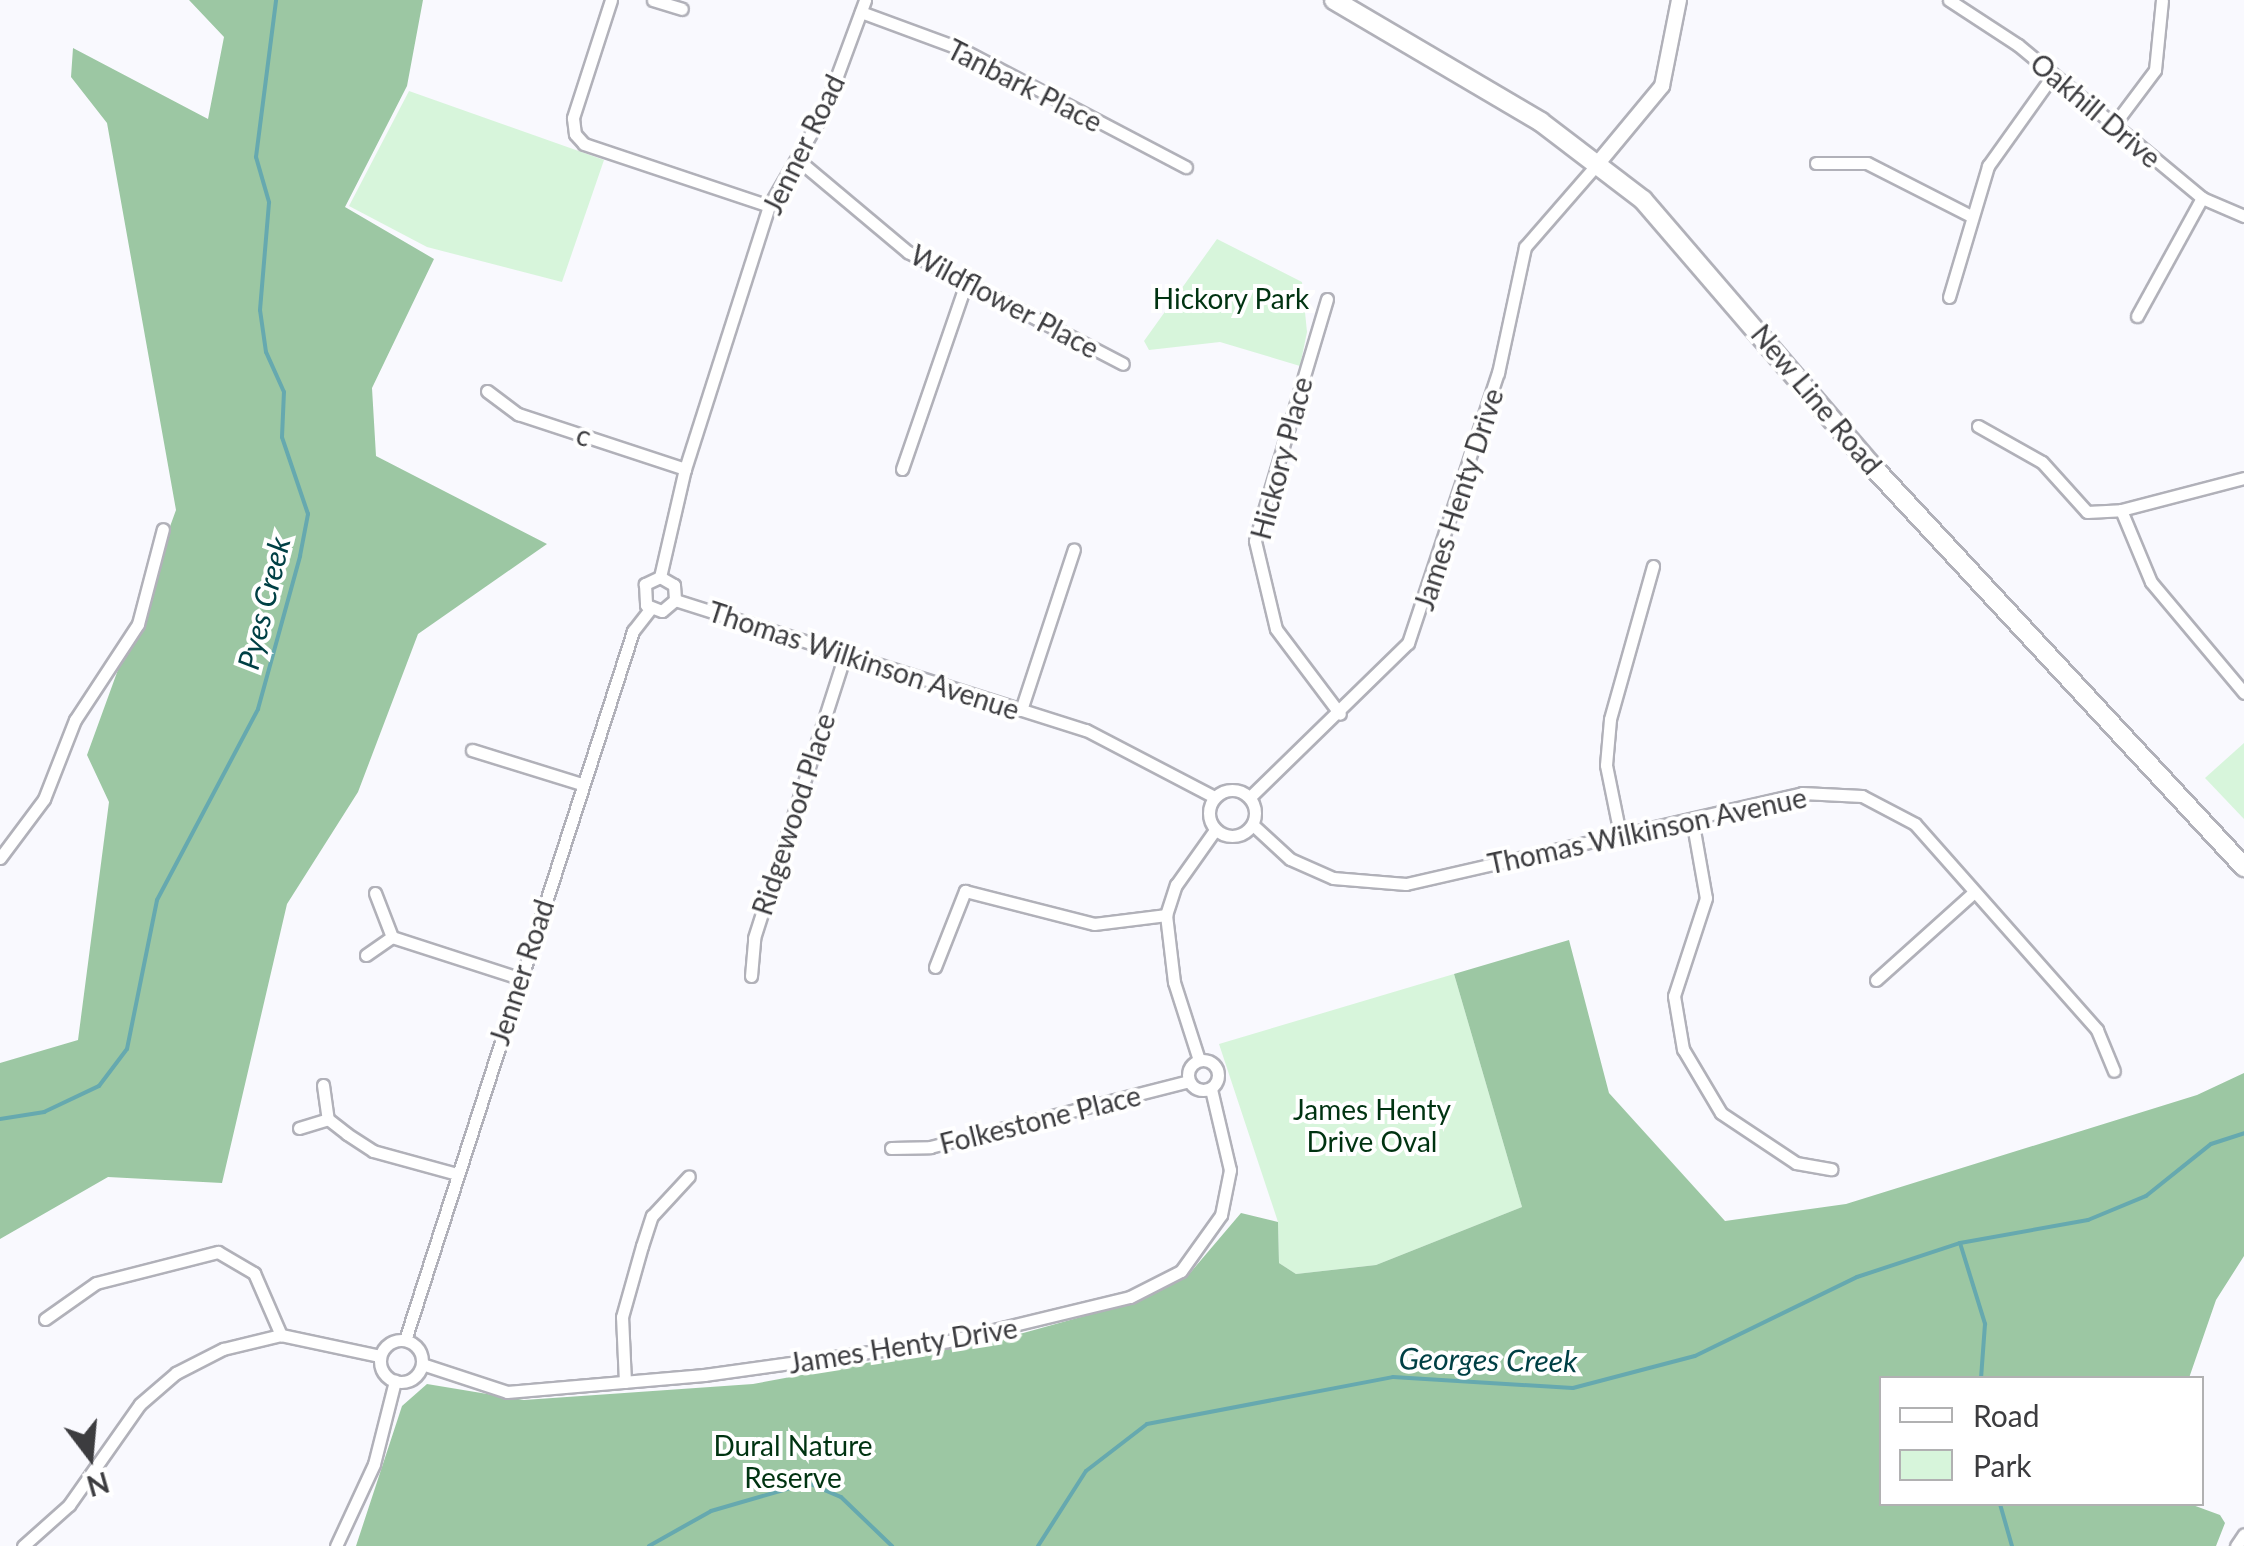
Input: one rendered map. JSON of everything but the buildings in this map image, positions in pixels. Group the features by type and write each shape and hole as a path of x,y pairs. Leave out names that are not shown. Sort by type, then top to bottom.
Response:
{"main road":[{"name":"New Line Road","path":"1334,0 1598,162 1689,250 1873,467 2244,867"}],"street":[{"path":"611,0 572,118 575,134 584,144 769,206"},
{"path":"653,0 682,9"},
{"path":"1598,162 1662,86 1678,36 1679,0"},
{"name":"Oakhill Drive","path":"1949,0 2053,75 2202,198 2244,216"},
{"path":"2113,126 2155,70 2162,0"},
{"name":"Jenner Road","path":"660,577 685,469 769,206 824,112 863,6"},
{"name":"Tanbark Place","path":"863,6 961,49 1186,167"},
{"path":"1949,298 1988,166 2053,75"},
{"name":"Wildflower Place","path":"797,159 908,252 1124,364"},
{"name":"James Henty Drive","path":"1250,797 1397,658 1418,624 1498,373 1525,247 1598,162"},
{"path":"1816,163 1867,164 1971,216"},
{"path":"2137,316 2202,198"},
{"path":"902,469 966,283"},
{"name":"Hickory Place","path":"1326,298 1255,541 1276,629 1340,714"},
{"name":"c","path":"487,392 518,414 685,469"},
{"path":"1978,426 2042,462 2088,512 2121,510 2244,478"},
{"path":"2121,510 2151,582 2244,692"},
{"path":"0,858 44,799 74,720 138,624 163,529"},
{"path":"1022,710 1074,549"},
{"path":"1620,834 1606,765 1610,718 1653,566"},
{"path":"660,577 674,585 675,600 668,610 650,609 643,589 660,577"},
{"name":"Thomas Wilkinson Avenue","path":"675,600 1086,730 1214,798"},
{"name":"Jenner Road","path":"405,1340 633,631 650,609"},
{"name":"Ridgewood Place","path":"751,976 754,938 844,654"},
{"path":"472,750 582,784"},
{"path":"1228,790 1250,797 1253,825 1235,836 1215,830 1209,817 1214,798 1228,790"},
{"name":"Thomas Wilkinson Avenue","path":"1253,825 1290,859 1366,885 1406,884 1802,793 1862,796 1914,824 2098,1030 2114,1071"},
{"path":"1692,819 1706,898 1674,996 1683,1048 1720,1114 1796,1163 1831,1169"},
{"path":"1211,1088 1188,1080 1199,1060 1174,982 1166,915 1176,885 1215,830"},
{"path":"935,967 965,891 1094,924 1166,915"},
{"path":"1876,980 1974,892"},
{"path":"374,893 392,937 520,978"},
{"path":"366,956 392,937"},
{"name":"James Henty Drive","path":"422,1364 507,1392 625,1382 948,1341 1158,1286 1200,1252 1227,1194 1228,1144 1211,1088 1218,1071 1199,1060"},
{"name":"Folkestone Place","path":"891,1148 930,1147 1188,1080"},
{"path":"323,1085 328,1119 373,1151 457,1174"},
{"path":"299,1128 328,1119"},
{"path":"625,1382 622,1317 642,1246 652,1216 689,1176"},
{"path":"46,1319 96,1283 218,1252 254,1273 281,1335"},
{"path":"23,1546 70,1505 140,1404 176,1373 223,1348 281,1335 380,1356 405,1340 422,1364 415,1376 395,1381"},
{"path":"336,1546 374,1464 395,1381 380,1356"},
{"path":"2236,1546 2244,1534"}],"green space":[{"path":"189,0 423,0 407,86 345,207 434,259 372,388 376,456 547,544 418,634 358,792 287,904 222,1183 108,1177 0,1239 0,1063 78,1040 109,802 87,755 176,510 107,123 71,77 73,48 208,119 224,37"},
{"path":"409,91 604,160 562,282 427,247 349,206"},
{"name":"Hickory Park","path":"1217,239 1302,282 1307,332 1300,366 1220,342 1149,350 1144,341"},
{"path":"2244,743 2244,819 2205,778"},
{"name":"Dural Nature Reserve","path":"1569,940 1609,1093 1725,1221 1846,1204 2197,1095 2244,1073 2244,1256 2216,1300 2190,1376 1879,1376 1879,1506 2195,1506 2220,1515 2225,1523 2216,1546 356,1546 402,1406 427,1384 524,1400 753,1384 1012,1336 1135,1302 1190,1273 1241,1213 1278,1222 1279,1263 1296,1274 1376,1265 1522,1207 1454,974"},
{"name":"James Henty Drive Oval","path":"1454,974 1522,1207 1376,1265 1296,1274 1279,1263 1278,1222 1219,1044"}],"waterway":[{"name":"Pyes Creek","path":"0,1119 44,1112 99,1086 127,1049 157,900 258,709 300,556 308,514 282,437 284,392 266,352 260,310 269,202 256,157 276,0"},
{"name":"Georges Creek","path":"1038,1546 1086,1471 1147,1424 1393,1377 1573,1388 1695,1356 1857,1277 1960,1243 2088,1220 2146,1196 2211,1144 2244,1133"},
{"path":"1960,1243 1985,1324 1981,1376"},
{"name":"Georges Creek","path":"649,1546 711,1511 808,1483 841,1497 892,1546"},
{"path":"2001,1506 2012,1546"}]}
